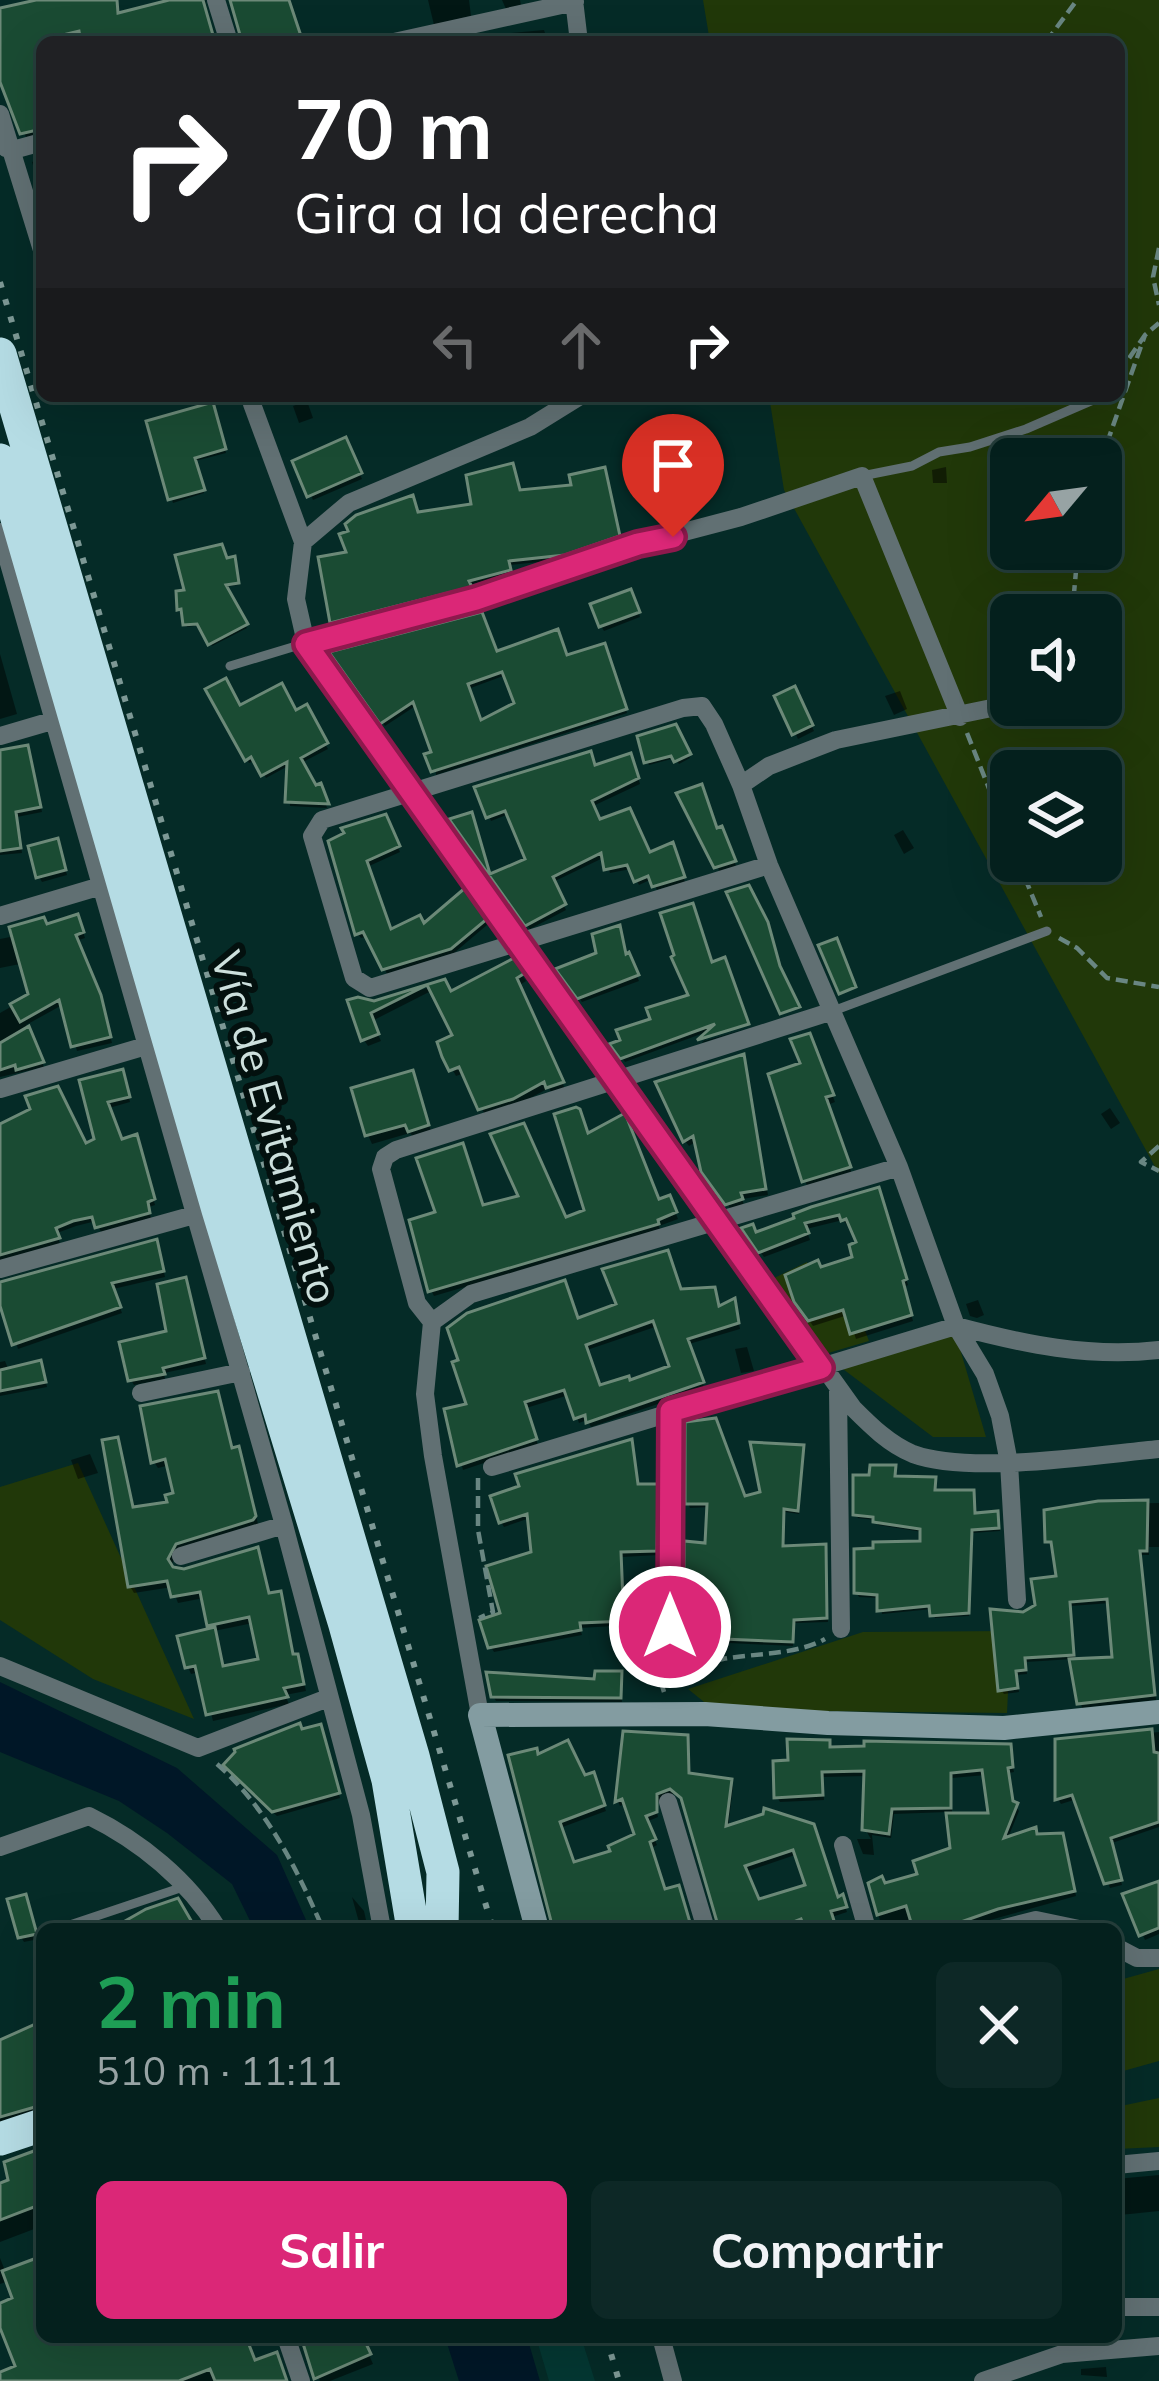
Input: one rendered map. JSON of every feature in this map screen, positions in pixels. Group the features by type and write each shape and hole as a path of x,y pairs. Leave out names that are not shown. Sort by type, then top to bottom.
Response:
{"highway":[{"name":"Vía de Evitamiento","path":"0,354 413,1756 443,1872 442,1923"},
{"name":"Vía de Evitamiento","path":"0,460 159,1042 358,1669 388,1780 412,1923"},
{"path":"0,2139 36,2127"}],"main road":[{"path":"535,1923 480,1715 706,1714 828,1724 1004,1728 1159,1712"}],"street":[{"path":"216,0 227,36"},
{"path":"420,36 574,1 578,36"},
{"path":"0,114 6,148 36,233"},
{"path":"6,148 36,143"},
{"path":"303,542 349,502 530,427 570,402"},
{"path":"252,404 303,542 296,598 306,644 838,1391 872,1427 917,1456 1009,1462 1159,1449"},
{"path":"306,644 476,599 862,476 961,716"},
{"path":"0,532 101,886 159,1042 194,1215 361,1815 381,1923"},
{"path":"769,865 370,988 354,978 312,836 322,820 408,791 702,706 741,784 769,865 899,1167 956,1326 986,1374 1009,1462 1017,1600"},
{"path":"741,784 769,766 836,740 990,709"},
{"path":"0,736 56,721"},
{"path":"0,916 101,886"},
{"path":"480,1715 425,1394 432,1322 417,1303 381,1169 386,1157 833,1011"},
{"path":"0,1089 159,1042"},
{"path":"432,1322 470,1294 899,1167"},
{"path":"0,1269 194,1215"},
{"path":"492,1467 956,1326 1012,1342 1086,1352 1159,1350"},
{"path":"140,1393 241,1372"},
{"path":"838,1391 841,1629"},
{"path":"670,1627 671,1411"},
{"path":"181,1556 284,1525"},
{"path":"0,1666 198,1748 328,1698"},
{"path":"668,1802 704,1923"},
{"path":"0,1846 89,1816 123,1833 186,1886 214,1923"},
{"path":"843,1846 866,1923"},
{"path":"1122,1951 1137,1958 1159,1958"},
{"path":"1122,2164 1159,2161"},
{"path":"1122,2307 1159,2308"},
{"path":"288,2343 301,2381"},
{"path":"663,2343 673,2381"},
{"path":"982,2381 1061,2354 1159,2346"}],"lane":[{"path":"862,476 912,466 939,452 1026,429 1088,402"},
{"path":"230,666 306,644"},
{"path":"833,1011 1047,931"},
{"path":"76,1923 186,1886"}],"path":[{"path":"1050,36 1077,0"},
{"path":"1159,248 1153,277 1159,305"},
{"path":"1125,364 1159,323"},
{"path":"1125,392 1145,335"},
{"path":"1109,438 1121,402"},
{"path":"961,716 990,790"},
{"path":"1027,882 1047,931 1077,948 1107,978 1159,987"},
{"path":"1159,1147 1141,1162 1159,1171"},
{"path":"462,1624 493,1612 478,1530 478,1477 492,1467"},
{"path":"670,1627 680,1646 719,1660"},
{"path":"668,1694 660,1690 660,1678 719,1660 818,1643 841,1629"},
{"path":"198,1748 239,1784 292,1859 320,1923"}],"shaded area":[{"path":"538,2343 583,2343 595,2381 549,2381"}],"green space":[{"path":"703,0 1159,0 1159,1174 999,882 1122,882 1122,750 990,750 990,866 784,490 770,402 1125,402 1125,36 709,36"},
{"path":"807,1262 817,1288 845,1278 869,1341 825,1354 768,1281"},
{"path":"955,1332 986,1437 933,1437 839,1366"},
{"path":"78,1463 194,1719 93,1679 0,1620 0,1487"},
{"path":"1011,1631 1007,1713 714,1710 688,1689 863,1632"},
{"path":"1159,1969 1159,2061 1122,2071 1122,1979"},
{"path":"1159,2098 1159,2147 1122,2149 1122,2106"}],"water":[{"path":"0,1682 177,1768 277,1855 307,1923 251,1923 232,1884 167,1833 119,1801 0,1752"},
{"path":"447,2343 529,2343 540,2381 459,2381"}],"building":[{"path":"36,0 117,0 118,13 169,0 203,0 213,36 80,36 79,31 36,36 36,130 20,134 0,82 0,8"},
{"path":"230,0 289,0 301,36 240,36"},
{"path":"213,402 226,449 195,458 205,490 168,500 146,421"},
{"path":"346,437 362,473 307,497 292,461"},
{"path":"513,463 520,490 571,485 569,475 605,467 620,536 565,555 509,561 511,570 469,581 472,587 330,623 318,557 346,552 339,534 348,531 345,524 356,515 413,495 418,512 471,504 466,475"},
{"path":"222,544 227,558 235,556 239,583 226,585 248,624 208,645 197,624 183,625 181,609 177,610 176,591 184,590 175,555"},
{"path":"631,589 640,612 599,627 590,604"},
{"path":"482,612 497,651 558,629 567,655 605,643 627,709 431,772 424,754 431,752 413,702 380,724 329,652","holes":["502,672 514,703 481,720 468,684"]},
{"path":"226,678 240,705 282,683 296,710 307,704 328,743 301,758 316,785 321,783 329,804 285,802 287,762 261,776 251,757 245,761 205,689"},
{"path":"795,686 813,725 792,735 774,696"},
{"path":"676,724 691,754 674,762 671,756 644,763 637,736"},
{"path":"28,745 41,807 16,812 21,848 0,851 0,750"},
{"path":"591,751 595,765 631,753 639,778 592,801 600,819 630,808 650,852 673,842 685,877 652,887 648,876 634,882 627,865 604,870 601,853 553,877 566,904 525,926 449,819 472,812 490,874 525,859 505,811 486,818 474,787"},
{"path":"702,784 717,828 722,826 736,861 714,868 676,793"},
{"path":"386,814 400,846 367,861 391,929 420,915 424,923 465,888 487,919 451,949 382,970 363,932 355,935 328,841 344,833 341,828"},
{"path":"58,838 66,870 36,878 28,846"},
{"path":"749,885 800,1007 780,1014 726,892"},
{"path":"693,903 712,962 725,957 749,1024 697,1040 715,1024 620,1059 609,1044 620,1040 616,1030 650,1019 646,1008 688,995 671,957 660,913"},
{"path":"78,914 84,932 76,935 101,995 111,1037 71,1047 59,1000 20,1022 10,1004 28,994 9,927 44,917 47,924"},
{"path":"620,925 626,954 629,952 639,975 577,999 555,969 596,953 592,934"},
{"path":"837,938 856,987 839,994 818,945"},
{"path":"514,958 525,973 517,978 564,1082 546,1088 544,1082 478,1110 459,1067 449,1071 442,1057 437,1042 452,1035 427,985 371,1013 379,1034 361,1041 347,1000 374,1001 445,979 451,991"},
{"path":"29,1026 44,1062 0,1070 0,1043"},
{"path":"810,1033 834,1095 826,1097 851,1167 802,1182 768,1074 800,1063 790,1039"},
{"path":"744,1054 766,1189 741,1193 743,1199 725,1205 701,1172 693,1136 683,1142 655,1082"},
{"path":"123,1069 130,1097 108,1102 122,1139 137,1134 155,1199 148,1202 150,1213 95,1228 92,1217 73,1221 56,1228 60,1238 0,1255 0,1124 30,1109 25,1096 58,1086 86,1143 94,1139 79,1080"},
{"path":"413,1070 429,1125 408,1132 405,1125 365,1136 351,1088"},
{"path":"576,1107 588,1133 625,1113 659,1199 670,1195 677,1212 658,1220 659,1224 428,1292 409,1220 435,1212 416,1158 463,1143 483,1205 518,1196 490,1134 524,1123 566,1217 584,1210 554,1114"},
{"path":"879,1187 907,1279 903,1281 912,1315 850,1334 843,1310 808,1321 794,1302 785,1275 818,1260 821,1267 852,1257 849,1245 856,1242 846,1219 841,1221 839,1215 805,1223 809,1233 758,1253 741,1228 753,1224 756,1232 811,1207"},
{"path":"157,1239 164,1271 112,1283 121,1307 12,1345 0,1306 0,1282"},
{"path":"668,1250 681,1289 715,1287 719,1306 735,1298 739,1323 688,1339 704,1382 586,1423 585,1415 574,1419 564,1390 525,1402 537,1439 457,1466 444,1409 466,1404 447,1328 467,1313 565,1280 578,1318 616,1304 602,1269","holes":["653,1321 669,1366 600,1385 586,1345"]},
{"path":"186,1277 205,1358 163,1368 165,1374 128,1381 119,1342 166,1331 157,1284"},
{"path":"41,1360 46,1382 0,1391 0,1370"},
{"path":"218,1391 232,1448 239,1446 256,1516 176,1544 168,1559 173,1567 184,1569 258,1547 269,1593 281,1591 304,1684 284,1688 288,1697 206,1715 195,1666 185,1668 177,1636 215,1627 223,1666 258,1659 249,1617 207,1626 200,1592 171,1597 167,1581 128,1587 102,1440 118,1437 133,1507 167,1502 165,1495 173,1493 165,1459 151,1463 140,1406"},
{"path":"716,1418 745,1496 760,1492 750,1442 804,1445 798,1511 784,1509 783,1546 826,1544 827,1618 794,1620 793,1642 723,1639 723,1632 705,1633 703,1589 684,1589 684,1541 705,1543 707,1504 685,1504 685,1422"},
{"path":"632,1439 638,1484 658,1484 657,1551 621,1552 623,1600 657,1602 657,1626 627,1625 627,1621 580,1623 581,1630 488,1648 479,1620 500,1613 486,1566 531,1552 527,1514 499,1523 490,1496 519,1486 515,1474"},
{"path":"870,1465 896,1465 895,1476 936,1477 935,1490 974,1490 975,1513 998,1511 999,1528 972,1530 969,1613 930,1616 929,1606 877,1611 877,1595 854,1593 854,1549 873,1548 873,1542 920,1541 920,1529 853,1515 853,1475 869,1475"},
{"path":"1148,1500 1147,1551 1140,1551 1155,1695 1077,1704 1069,1659 1112,1657 1107,1599 1070,1602 1074,1655 1025,1658 1026,1670 1016,1671 1018,1688 998,1691 990,1609 1023,1612 1035,1605 1031,1579 1056,1576 1051,1542 1045,1542 1044,1510 1098,1501"},
{"path":"595,1671 622,1671 621,1698 491,1697 486,1672 594,1679"},
{"path":"300,1723 302,1729 321,1724 340,1793 272,1812 223,1765 234,1749"},
{"path":"1152,1729 1154,1752 1159,1753 1159,1822 1111,1838 1122,1880 1104,1884 1072,1795 1055,1800 1055,1739"},
{"path":"623,1731 688,1735 689,1773 732,1779 726,1826 763,1814 764,1808 814,1824 838,1897 843,1894 847,1907 831,1911 835,1923 803,1923 801,1919 717,1923 681,1798 670,1789 657,1794 657,1812 646,1816 656,1839 650,1842 665,1889 679,1885 690,1923 551,1923 508,1755 537,1748 538,1754 568,1740 585,1775 594,1772 605,1805 560,1822 574,1862 610,1851 608,1846 634,1834 622,1799 615,1802","holes":["793,1850 805,1885 759,1899 745,1866"]},
{"path":"787,1739 830,1740 830,1747 864,1746 864,1741 1011,1744 1013,1767 1008,1768 1013,1801 1018,1803 1004,1838 1036,1827 1037,1834 1063,1833 1075,1891 958,1923 911,1923 906,1906 877,1915 868,1883 882,1876 885,1883 917,1874 913,1861 950,1848 946,1813 988,1813 982,1770 951,1773 951,1808 892,1809 889,1834 862,1830 864,1771 822,1772 823,1795 774,1798 773,1761 788,1760"},
{"path":"1159,1881 1159,1928 1139,1936 1122,1894"},
{"path":"26,1894 36,1934 18,1938 7,1899"},
{"path":"178,1898 193,1923 122,1923"},
{"path":"36,2024 36,2107 0,2117 0,2040"},
{"path":"36,2150 36,2206 0,2220 0,2183 8,2180 4,2162"},
{"path":"36,2258 36,2343 248,2343 255,2360 277,2352 287,2381 215,2381 210,2369 179,2381 0,2381 0,2372 15,2366 0,2328 0,2303 12,2298 2,2271"},
{"path":"303,2343 366,2343 371,2354 314,2379"}],"railway":[{"path":"0,282 491,1923"},
{"path":"608,2343 619,2381"}],"route":[{"path":"670,1627 671,1411 821,1368 306,644 476,599 638,544 673,537"}]}
